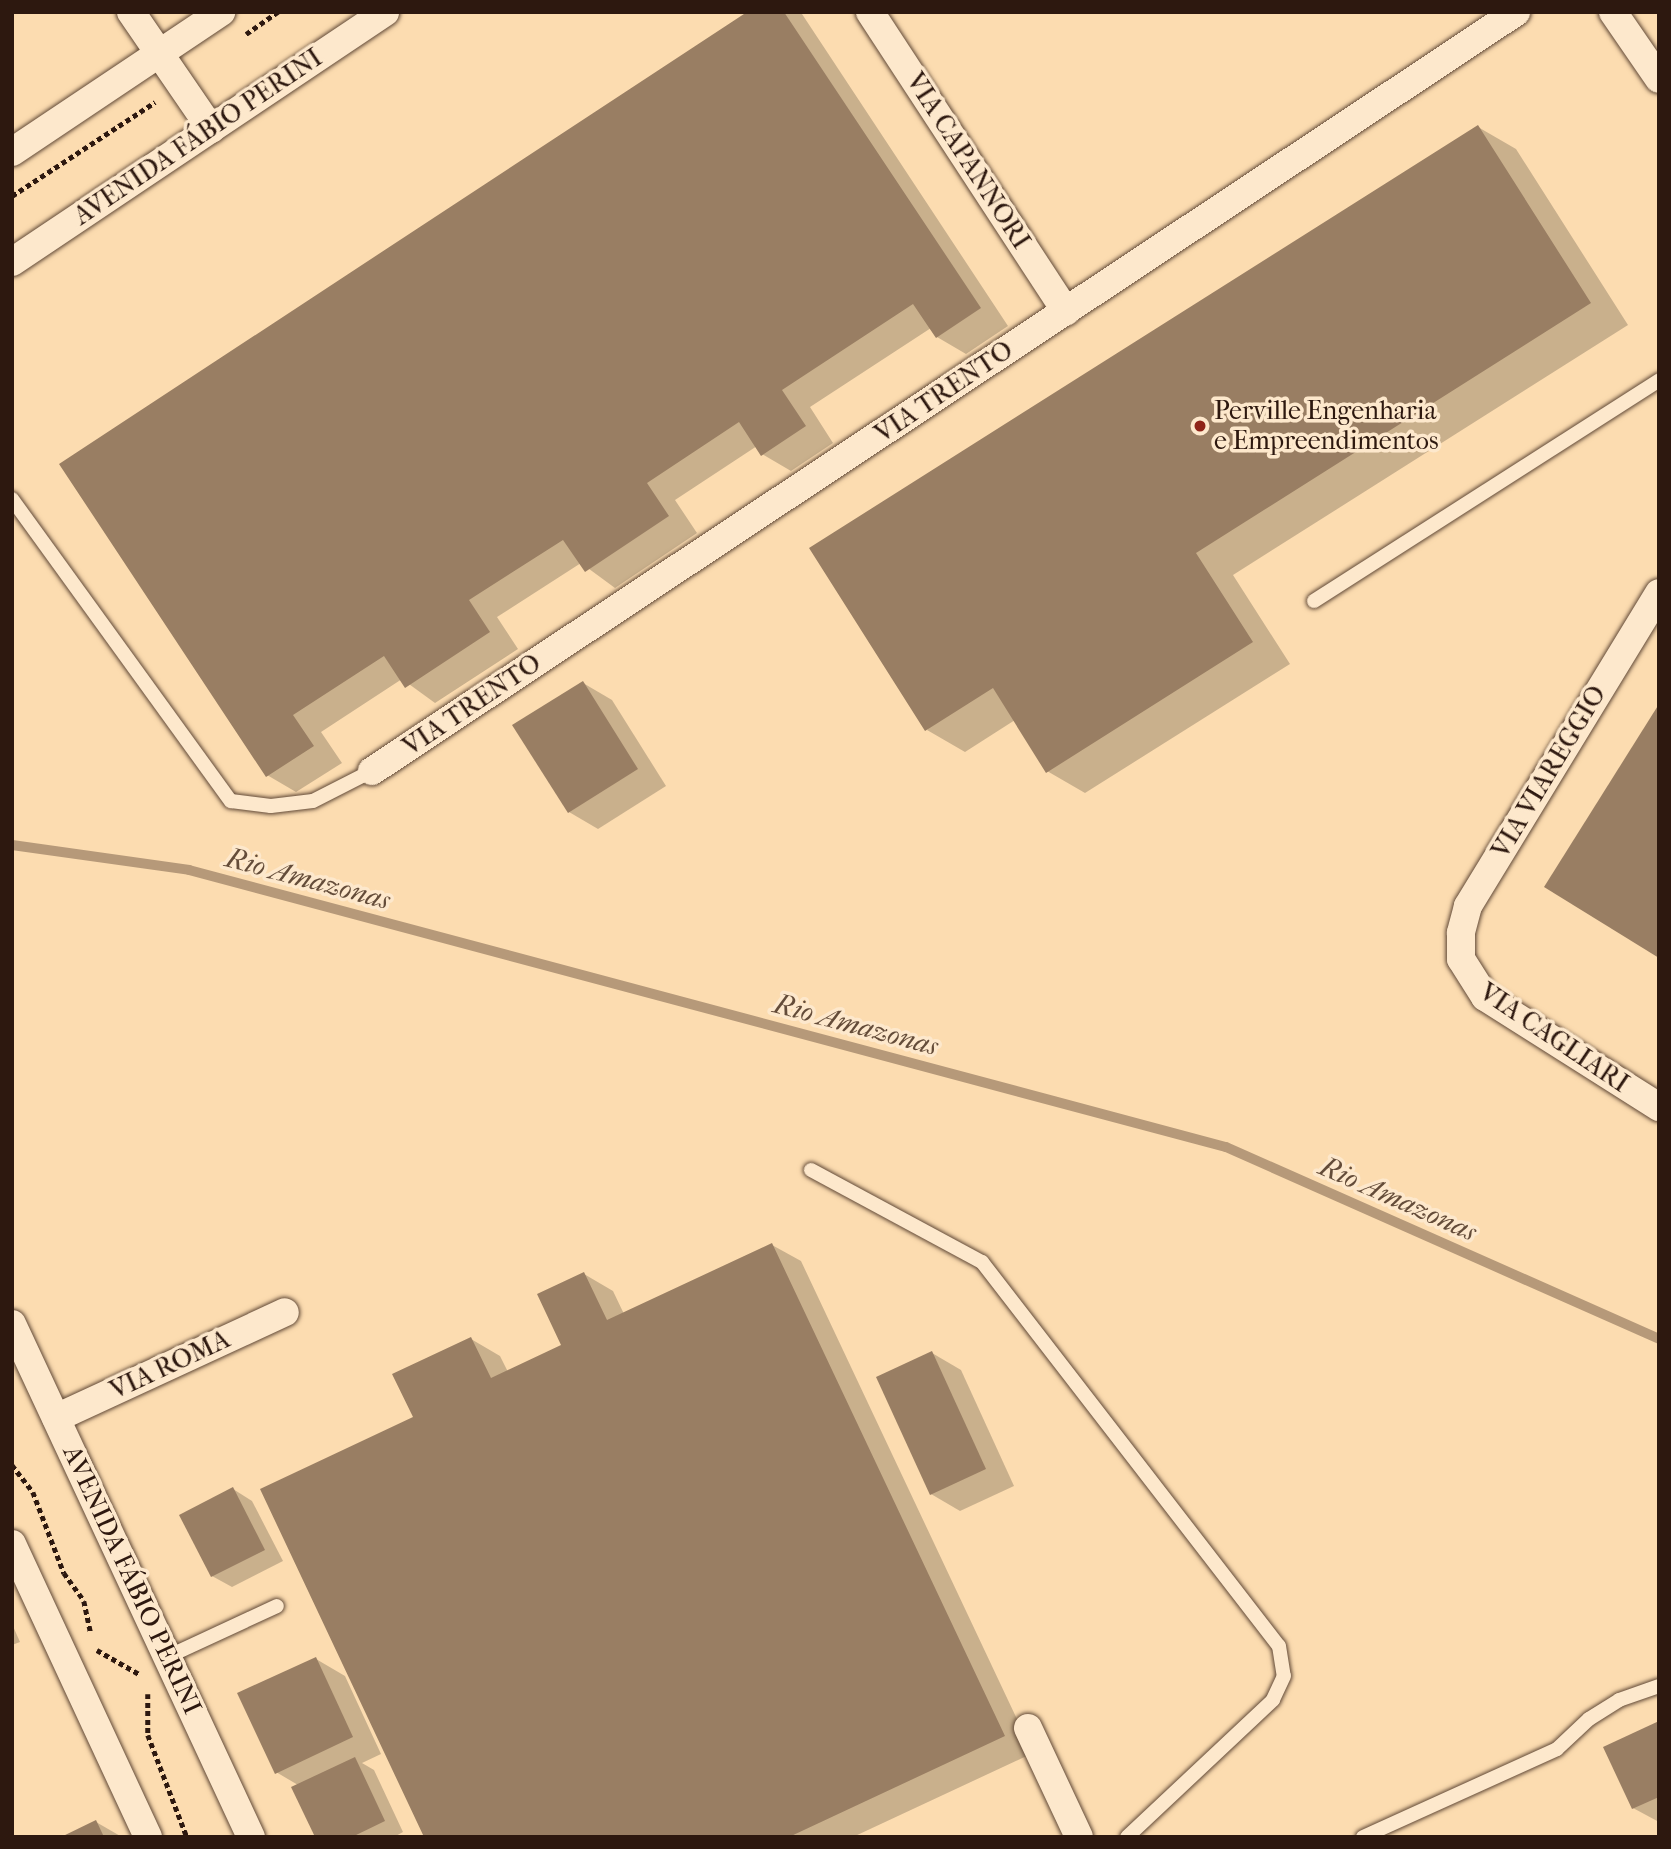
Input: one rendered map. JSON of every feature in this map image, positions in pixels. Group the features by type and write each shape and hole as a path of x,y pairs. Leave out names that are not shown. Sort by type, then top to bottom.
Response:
{"street":[{"path":"131,12 211,129"},
{"path":"12,152 220,12"},
{"name":"AVENIDA FÁBIO PERINI","path":"12,262 385,12"},
{"name":"VIA CAPANNORI","path":"870,12 1066,311"},
{"name":"VIA TRENTO","path":"372,771 1516,12"},
{"path":"1613,12 1659,79"},
{"name":"VIA VIAREGGIO","path":"1461,959 1461,933 1468,906 1659,593"},
{"name":"VIA CAGLIARI","path":"1461,959 1485,997 1659,1107"},
{"name":"VIA ROMA","path":"56,1418 285,1312"},
{"name":"AVENIDA FÁBIO PERINI","path":"12,1324 251,1837"},
{"path":"12,1544 148,1837"},
{"path":"1028,1728 1079,1837"}],"lane":[{"path":"1314,601 1659,380"},
{"path":"12,499 231,801 271,806 313,801 372,771"},
{"path":"811,1170 982,1262 1279,1646 1284,1676 1273,1700 1128,1837"},
{"path":"167,1657 277,1606"},
{"path":"1363,1837 1557,1749 1589,1718 1619,1700 1659,1686"}],"path":[{"path":"238,39 278,12"},
{"path":"12,196 181,86"},
{"path":"12,1465 33,1492 64,1573 84,1601 94,1649 148,1679 148,1734 187,1837"}],"building":[{"path":"747,12 784,12 981,308 936,338 913,304 782,390 806,426 761,456 739,422 647,483 669,516 585,572 563,540 469,600 490,632 405,688 384,656 293,715 314,746 266,777 59,464"},
{"name":"Perville Engenharia e Empreendimentos","path":"1478,125 1591,303 1196,553 1253,642 1046,773 993,688 925,731 809,548"},
{"path":"583,681 638,769 568,813 512,725"},
{"path":"1659,704 1659,958 1544,887"},
{"path":"772,1243 1005,1736 789,1837 424,1837 260,1489 413,1417 392,1374 471,1337 491,1378 561,1345 537,1294 584,1272 607,1320"},
{"path":"932,1351 986,1469 930,1495 876,1377"},
{"path":"233,1487 265,1550 211,1577 179,1515"},
{"path":"316,1657 353,1737 275,1774 237,1693"},
{"path":"1659,1721 1659,1797 1632,1809 1603,1747"},
{"path":"355,1757 385,1821 352,1837 315,1837 291,1787"},
{"path":"96,1820 104,1837 61,1837"}],"waterway":[{"name":"Rio Amazonas","path":"12,845 189,870 1226,1147 1659,1339"}],"place":[{"name":"Perville Engenharia e Empreendimentos","path":"1200,426"}]}
